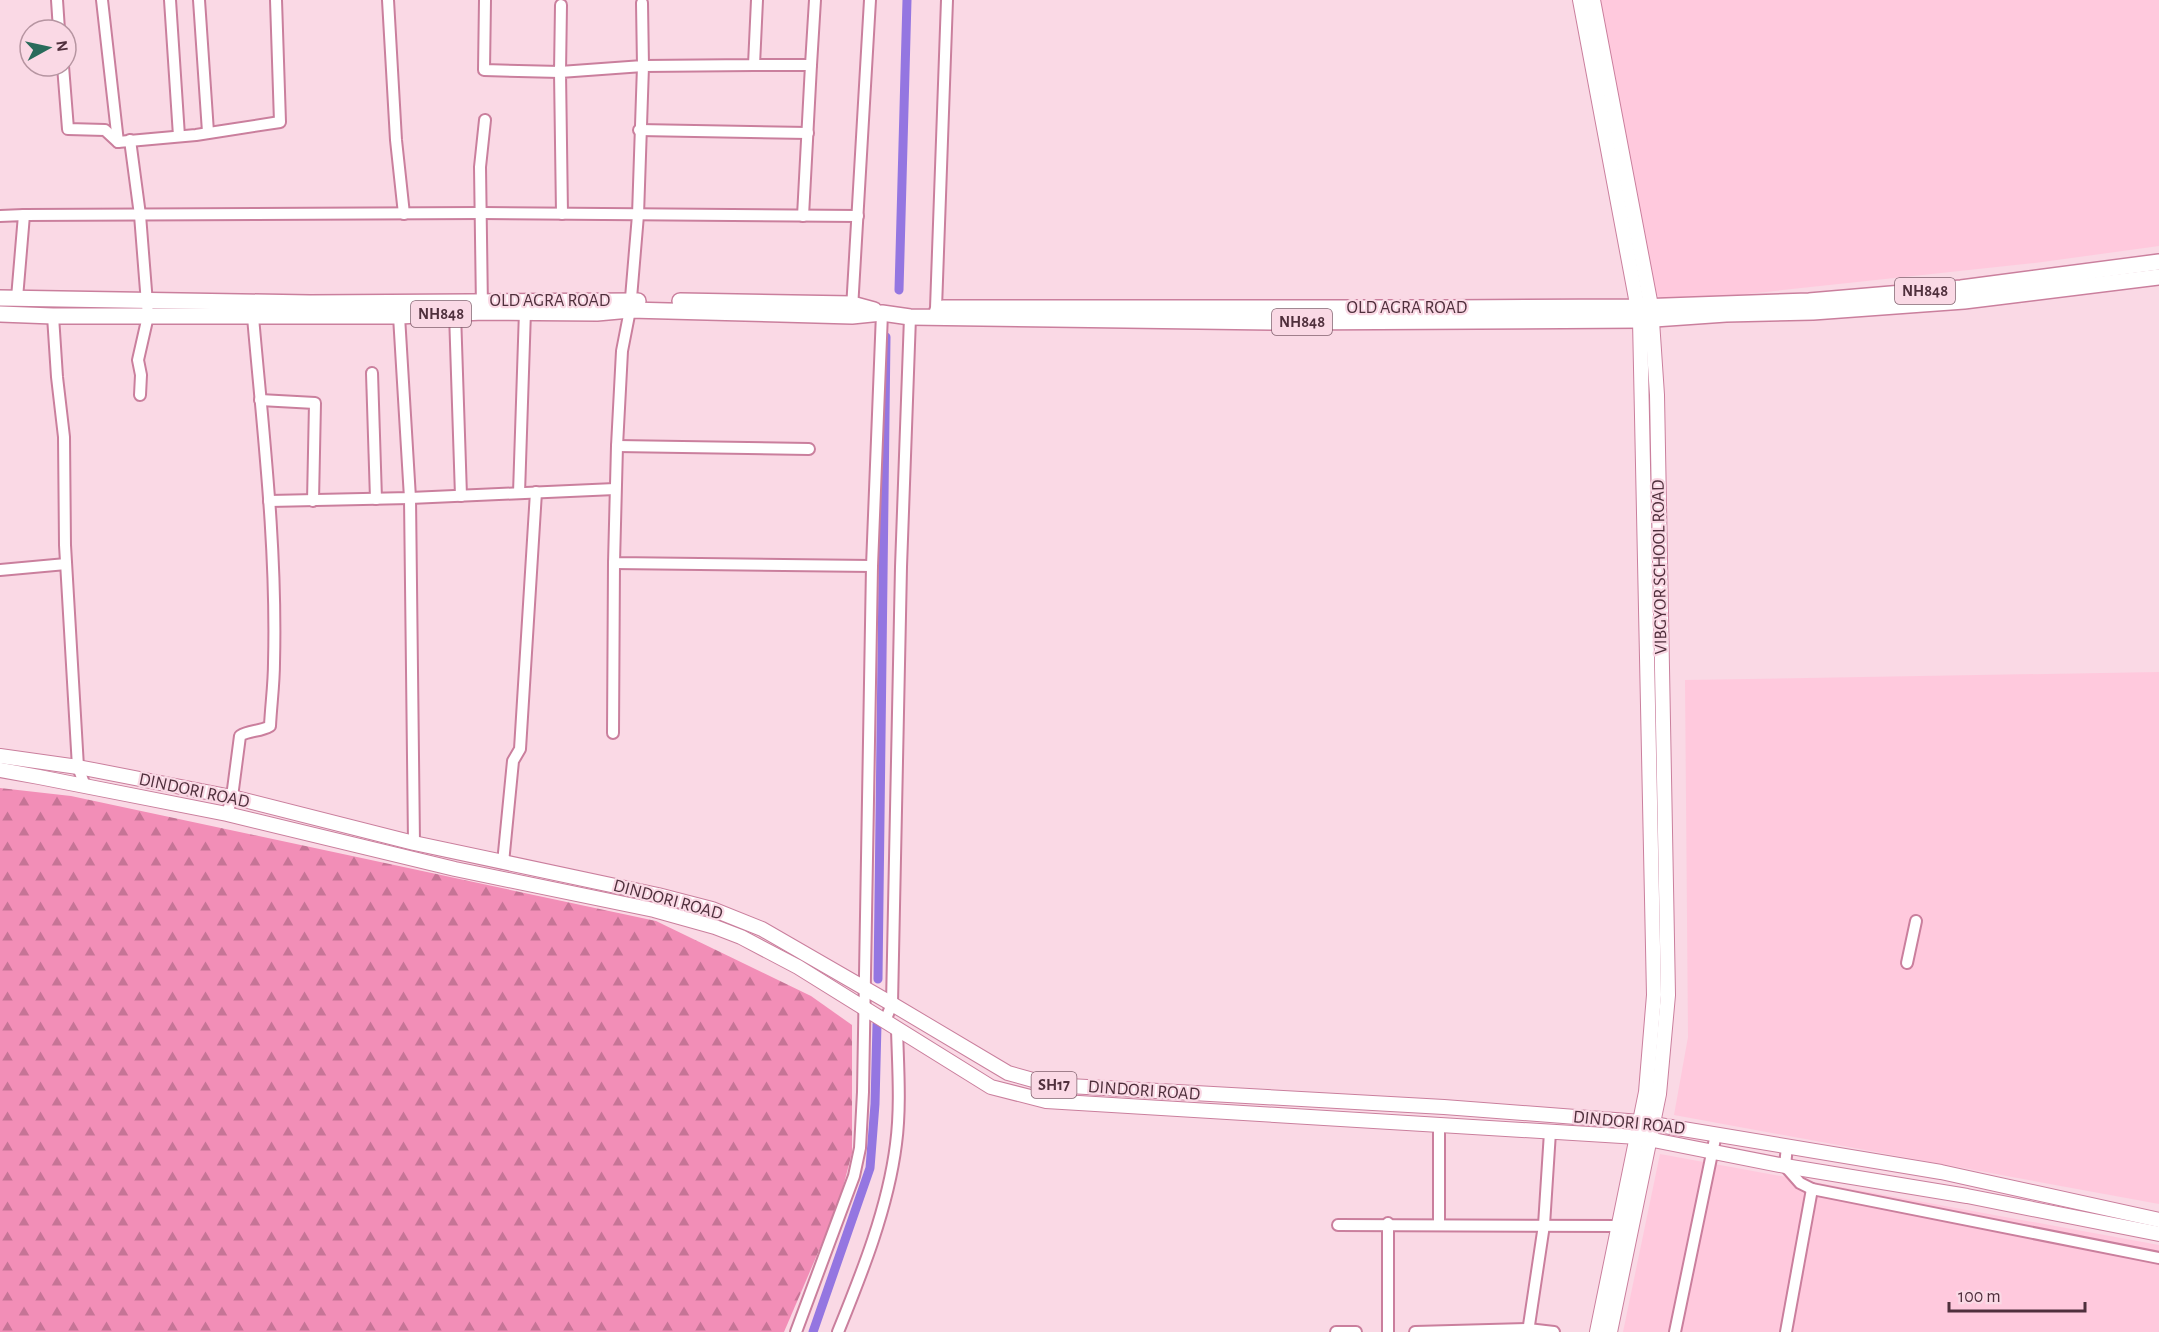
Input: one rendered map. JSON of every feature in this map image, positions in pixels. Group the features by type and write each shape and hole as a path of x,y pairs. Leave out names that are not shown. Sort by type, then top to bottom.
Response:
{"highway":[{"name":"NH848","path":"1646,313 1690,304 1809,301 1961,288 2159,262"},
{"name":"NH848","path":"0,314 54,316 147,309 253,316 399,316 455,313 482,306 525,312 597,313 630,305 852,310 910,317 935,313 1279,322 1646,313 1813,312 1964,301 2159,277"},
{"name":"OLD AGRA ROAD","path":"0,298 54,299 147,309 310,303 482,306 630,305"},
{"path":"54,299 54,316"}],"main road":[{"name":"VIBGYOR SCHOOL ROAD","path":"1580,0 1646,313"},
{"name":"VIBGYOR SCHOOL ROAD","path":"1593,0 1646,313 1657,395 1668,995 1659,1094 1647,1123 1644,1138"},
{"name":"DINDORI ROAD","path":"0,756 78,767 232,797 414,843 600,882 712,909 762,929 865,987 1008,1073 1052,1085 1444,1107 1647,1123 1941,1172 2159,1220"},
{"path":"0,770 227,814 455,869 654,910 716,927 770,952 991,1087 1046,1101 1644,1138 1785,1166 1967,1196 2159,1234"},
{"path":"1597,1332 1619,1226 1644,1138"},
{"path":"1610,1332 1644,1138"}],"street":[{"path":"57,0 58,18"},
{"path":"102,0 117,142"},
{"path":"170,0 179,136"},
{"path":"200,0 208,132"},
{"path":"117,142 280,122 276,0"},
{"path":"388,0 396,140 404,214"},
{"path":"485,0 484,70 560,72 643,66 811,65"},
{"path":"754,65 757,0"},
{"path":"803,216 814,0"},
{"path":"852,310 870,0"},
{"path":"935,313 947,0"},
{"path":"613,733 615,489 622,351 630,305 638,215 639,130 643,66 642,3"},
{"path":"561,5 562,214"},
{"path":"64,78 68,129 105,130 117,142"},
{"path":"482,306 480,167 485,120"},
{"path":"639,130 808,133"},
{"path":"130,140 140,215 147,309 138,360 141,375 140,395"},
{"path":"0,216 482,213 858,216"},
{"path":"17,298 24,215"},
{"path":"519,493 525,312"},
{"path":"455,313 460,496"},
{"path":"796,1332 854,1176 860,1148 863,1092 872,566 882,313"},
{"path":"54,316 57,377 64,437 66,564 78,767 84,786"},
{"path":"227,814 232,797 240,736 246,732 260,732 270,726 274,663 273,571 269,501 253,316"},
{"path":"399,316 410,498 414,843"},
{"path":"885,1021 892,1004 901,567 910,317"},
{"path":"372,374 376,499"},
{"path":"260,400 315,403 313,501"},
{"path":"617,446 810,449"},
{"path":"269,501 410,498 615,489"},
{"path":"503,863 513,761 520,749 536,492"},
{"path":"614,563 872,566"},
{"path":"0,570 66,564"},
{"path":"1906,963 1916,921"},
{"path":"838,1332 853,1296 889,1181 896,1144 899,1092 897,1029"},
{"path":"1439,1125 1440,1224"},
{"path":"1528,1331 1544,1225 1550,1132"},
{"path":"1675,1332 1716,1134"},
{"path":"1787,1146 1785,1166 1800,1183 1812,1189 2159,1258"},
{"path":"1786,1332 1812,1189"},
{"path":"1388,1224 1388,1332"},
{"path":"1338,1225 1619,1226"},
{"path":"1336,1332 1356,1332"},
{"path":"1415,1332 1554,1332"}],"shaded area":[{"path":"1589,0 2159,0 2159,246 2035,263 1672,302 1661,298 1652,292"},
{"path":"2159,672 2159,1204 1674,1115 1688,1037 1685,680"},
{"path":"1660,1154 2159,1245 2159,1332 1623,1332"}],"green space":[{"path":"0,788 71,796 656,921 811,996 852,1025 852,1153 838,1206 784,1332 0,1332"}],"waterway":[{"path":"899,290 907,0"},
{"path":"878,979 886,337"},
{"path":"813,1332 870,1168 875,1104 877,1024"}]}
